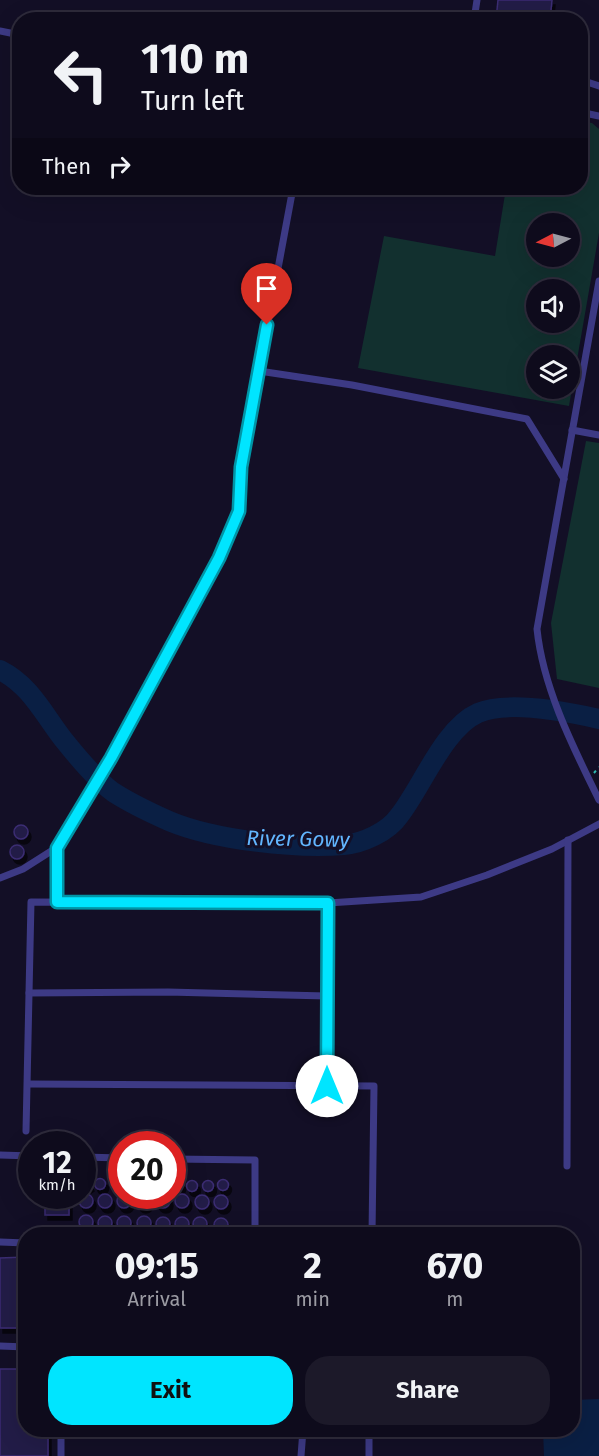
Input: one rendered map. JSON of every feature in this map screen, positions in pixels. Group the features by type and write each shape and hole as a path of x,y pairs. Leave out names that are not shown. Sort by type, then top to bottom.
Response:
{"lane":[{"path":"0,878 23,869 57,848 111,758 219,558 239,511 241,467 292,195"},
{"path":"599,281 537,629 540,655 551,688 599,800"},
{"path":"259,371 352,385 527,419 564,479"},
{"path":"572,430 599,435"},
{"path":"26,1131 31,902 328,903 421,897 487,875 599,824"},
{"path":"567,1166 568,840"},
{"path":"57,848 57,902"},
{"path":"327,1086 328,903"},
{"path":"29,993 168,992 327,996"},
{"path":"27,1084 167,1083 374,1086 372,1227"},
{"path":"0,1155 18,1156"},
{"path":"186,1159 255,1160 255,1227"},
{"path":"0,1242 18,1243"},
{"path":"0,1346 18,1347"},
{"path":"61,1437 61,1456"},
{"path":"301,1456 302,1437"},
{"path":"369,1437 369,1456"}],"green space":[{"path":"588,122 599,129 599,233 580,345 526,345 526,398 358,368 384,236 495,256 505,195 588,195"},
{"path":"530,399 570,399 569,406"},
{"path":"586,441 599,443 599,688 557,679 551,623"}],"water":[{"path":"599,1399 599,1456 544,1456 543,1437 580,1437 580,1400"}],"building":[{"path":"498,0 552,0 551,12 497,12"},
{"path":"18,825 24,825 28,832 24,839 18,839 14,835 14,829"},
{"path":"14,845 20,845 24,852 20,859 14,859 10,855 10,849"},
{"path":"100,1178 106,1184 104,1188 100,1190 96,1188 96,1180"},
{"path":"223,1179 229,1185 223,1191 217,1185"},
{"path":"192,1180 198,1186 196,1190 192,1192 188,1190 186,1186 188,1182"},
{"path":"208,1180 214,1186 208,1192 202,1186"},
{"path":"108,1195 108,1207 105,1208 100,1206 98,1201 100,1196"},
{"path":"202,1195 207,1197 209,1202 207,1207 202,1209 197,1207 195,1202 197,1197"},
{"path":"221,1195 226,1197 228,1202 226,1207 221,1209 216,1207 214,1202 216,1197"},
{"path":"45,1209 69,1209 69,1215 45,1215"},
{"path":"86,1215 92,1219 91,1227 81,1227 79,1222 81,1217"},
{"path":"105,1216 111,1220 110,1227 100,1227 100,1218"},
{"path":"124,1216 130,1220 130,1227 118,1227 119,1218"},
{"path":"144,1216 150,1220 150,1227 138,1227 139,1218"},
{"path":"160,1218 166,1218 169,1221 169,1227 157,1227 157,1221"},
{"path":"179,1218 185,1218 188,1221 188,1227 176,1227 176,1221"},
{"path":"197,1218 203,1218 206,1221 206,1227 194,1227 194,1221"},
{"path":"221,1218 227,1222 227,1227 215,1227 214,1225 216,1220"},
{"path":"18,1257 18,1328 0,1328 0,1258"},
{"path":"0,1369 18,1369 18,1437 48,1437 48,1456 0,1456"}],"waterway":[{"name":"River Gowy","path":"0,670 20,683 74,752 107,787 126,800 187,828 255,842 303,846 344,845 359,842 382,832 394,822 408,804 434,759 455,731 478,713 505,707 521,707 599,719"}],"route":[{"path":"267,325 241,467 239,511 219,558 111,758 57,848 57,902 328,903 327,1086"}]}
